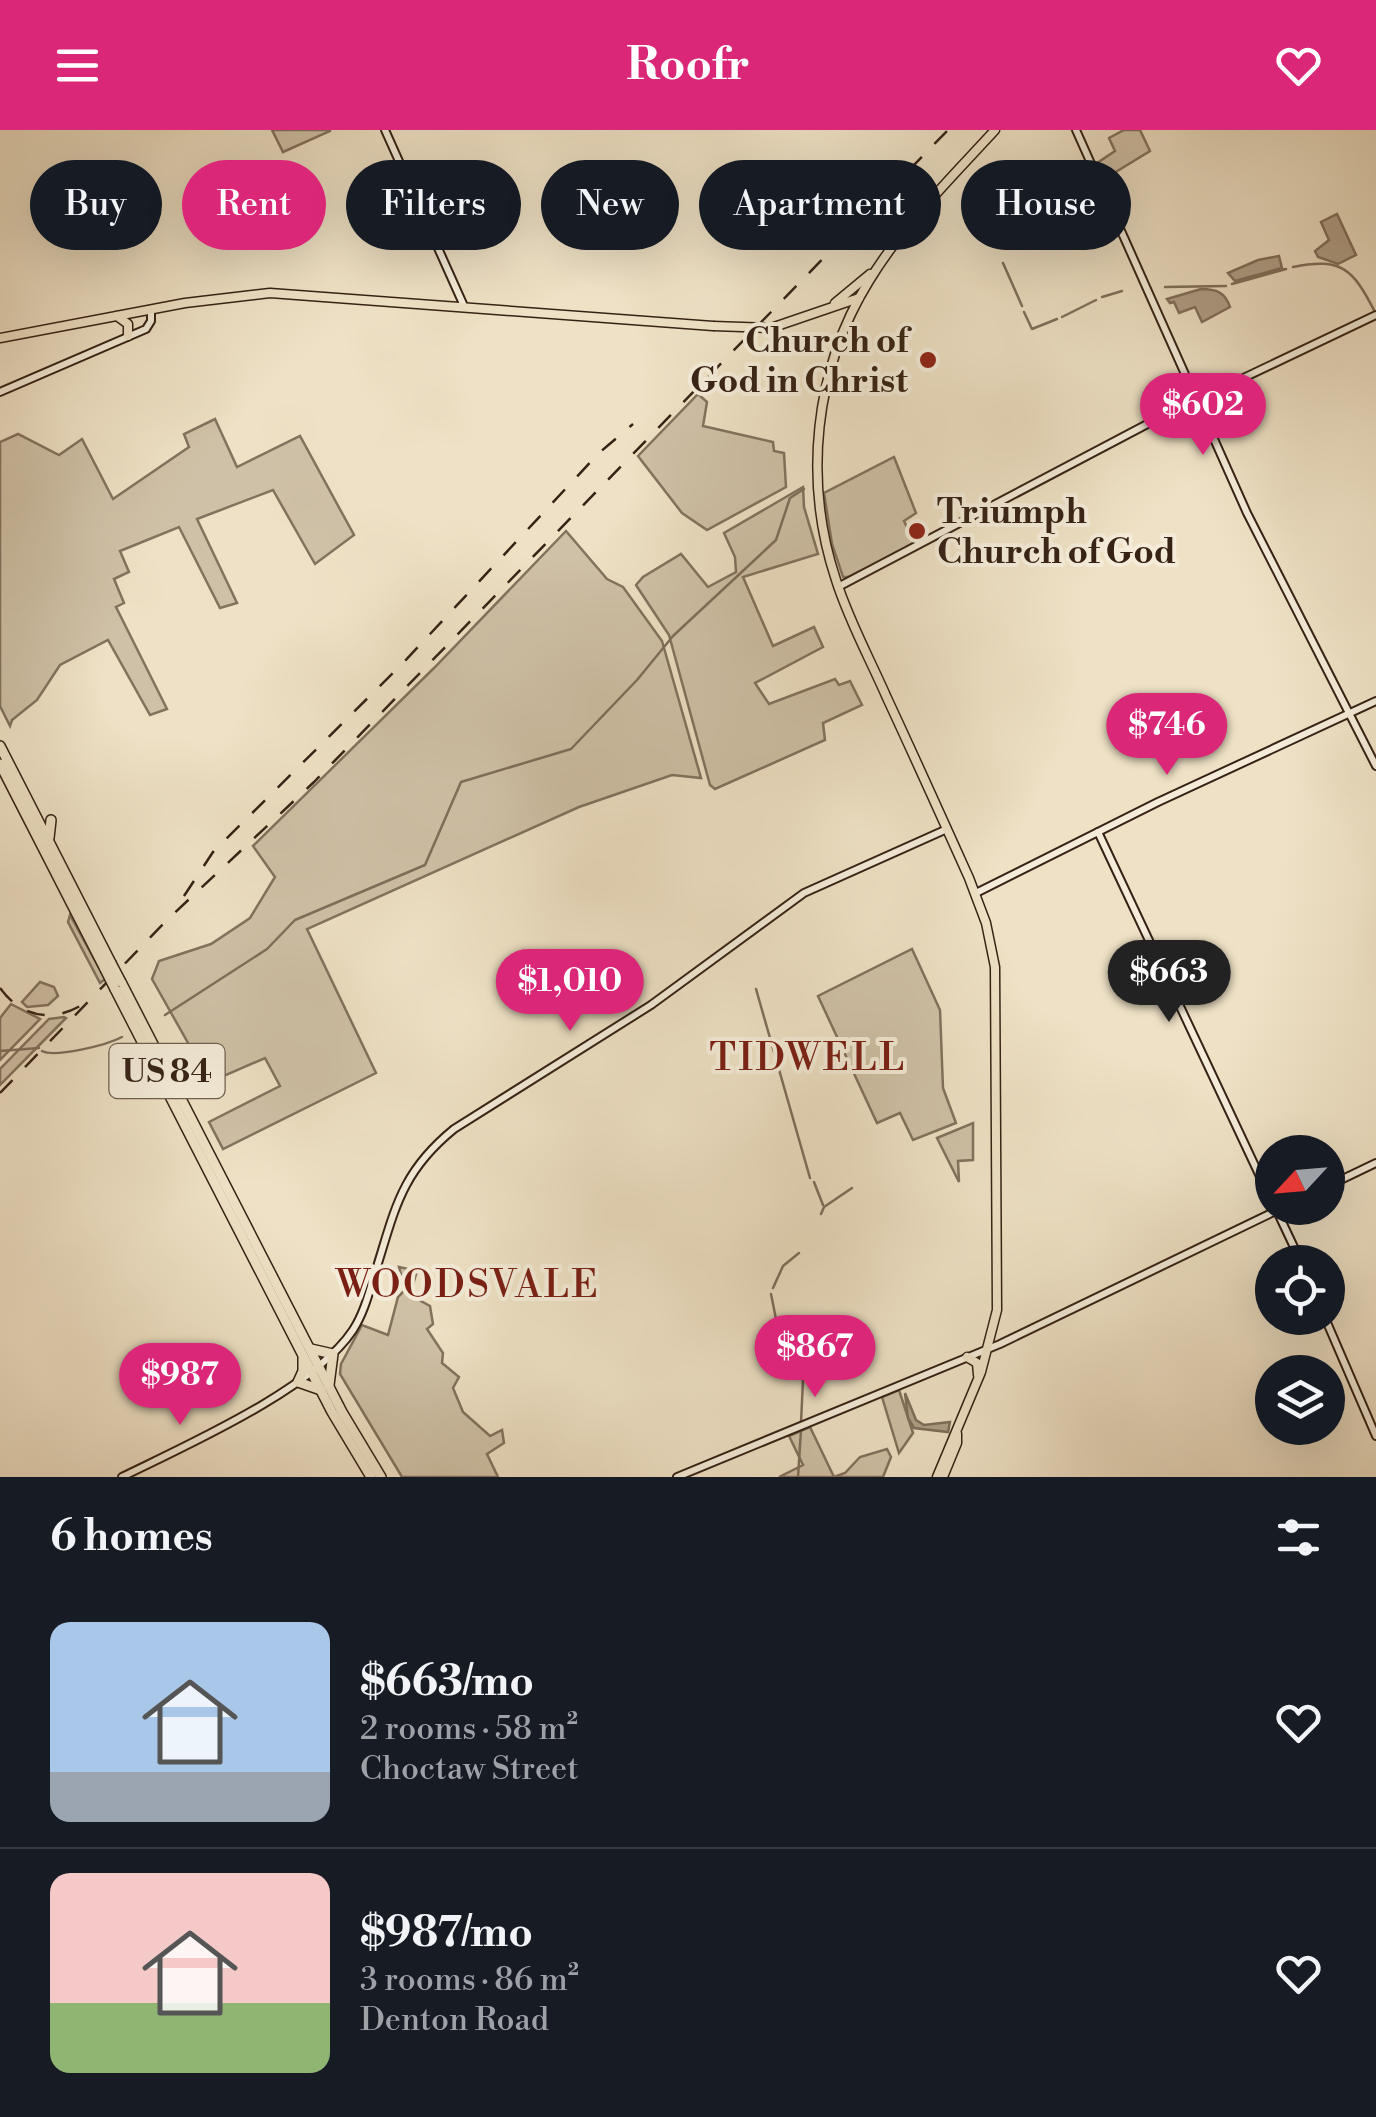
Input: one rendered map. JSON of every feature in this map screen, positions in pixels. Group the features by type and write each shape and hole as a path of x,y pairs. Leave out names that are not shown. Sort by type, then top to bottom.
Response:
{"highway":[{"name":"US 84","path":"0,746 108,966"},
{"name":"US 84","path":"0,764 371,1477"},
{"path":"49,841 51,820"},
{"path":"305,1351 333,1354 325,1389 298,1382 305,1351"},
{"name":"US 84","path":"355,1444 381,1477"}],"main road":[{"path":"940,1477 989,1348 999,1295 996,992 990,940 976,893 838,586 820,514 818,447 828,380 856,302 912,222 996,130"},
{"path":"0,338 270,292 771,328 823,312 876,270"},
{"path":"838,303 856,302"},
{"path":"838,303 850,317"},
{"path":"117,316 128,324 128,336"},
{"path":"967,1357 977,1362 978,1379"}],"street":[{"path":"385,130 464,306"},
{"path":"1076,130 1247,513 1376,766"},
{"path":"0,392 149,325 151,310"},
{"path":"838,586 1197,400 1376,315"},
{"path":"976,893 1376,701"},
{"path":"122,1477 298,1382 333,1354 359,1319 406,1182 435,1145 475,1114 651,1005 804,893 947,828"},
{"path":"1098,832 1255,1161"},
{"path":"1345,1178 1376,1163"},
{"path":"676,1477 989,1348 1255,1218"},
{"path":"1332,1335 1376,1436"}],"shaded area":[{"path":"272,130 330,130 330,131 283,152"},
{"path":"1124,130 1140,130 1150,151 1131,163 1102,160 1115,151 1109,138"},
{"path":"1337,214 1356,255 1338,264 1318,257 1315,251 1329,240 1321,222"},
{"path":"1279,256 1282,268 1235,281 1228,273 1258,260"},
{"path":"1201,289 1219,292 1230,307 1202,322 1195,307 1179,313 1174,302 1167,299"},
{"path":"698,394 707,402 703,426 773,442 774,451 784,453 786,487 707,530 682,513 638,456"},
{"path":"215,419 237,467 300,436 354,535 315,564 273,490 197,519 237,603 220,608 179,527 120,551 129,572 114,579 124,603 116,607 167,709 150,715 108,640 60,665 37,700 10,726 0,706 0,442 18,434 59,455 82,439 113,499 189,447 184,434"},
{"path":"894,457 916,513 904,521 915,544 843,577 832,544 824,493"},
{"path":"803,487 804,507 818,554 743,577 773,646 814,627 823,647 755,683 769,704 835,679 839,685 850,681 862,705 823,723 825,740 715,789 710,785 669,635 636,585 681,554 708,587 736,572 735,557 724,533"},
{"path":"566,531 607,579 623,587 662,641 701,778 672,775 579,807 307,929 376,1073 223,1149 209,1122 280,1086 265,1058 210,1082 152,979 159,961 211,944 250,918 275,877 253,846"},
{"path":"70,915 105,979 100,983 68,922"},
{"path":"912,949 940,1010 943,1088 956,1123 913,1140 900,1113 877,1123 818,996"},
{"path":"40,982 54,987 58,996 48,1005 27,1007 22,1002"},
{"path":"11,1004 40,1019 0,1060 0,1018"},
{"path":"64,1017 0,1085 0,1069 49,1019"},
{"path":"973,1123 973,1160 958,1161 959,1182 937,1138"},
{"path":"399,1267 417,1271 412,1288 430,1306 433,1324 427,1329 443,1353 442,1363 459,1377 453,1388 463,1412 490,1436 502,1430 504,1443 487,1454 498,1477 402,1477 340,1374 341,1364 362,1325 388,1335 398,1297 405,1290"},
{"path":"899,1390 913,1433 899,1453 882,1397"},
{"path":"905,1393 916,1420 924,1425 950,1422 948,1432 914,1428 908,1418"},
{"path":"810,1427 834,1477 779,1477 803,1465 789,1436"},
{"path":"887,1449 891,1457 883,1477 834,1477 845,1473 860,1457"}],"waterway":[{"path":"1003,263 1022,306"},
{"path":"1293,267 1323,264 1344,270 1360,285 1375,312"},
{"path":"1232,284 1286,269"},
{"path":"1165,287 1226,286"},
{"path":"1102,297 1122,291"},
{"path":"1062,317 1096,300"},
{"path":"1024,312 1032,329 1057,319"},
{"path":"165,1015 267,949 295,920 425,865 461,782 571,749 673,636 776,540 790,498 804,489"},
{"path":"756,989 810,1178"},
{"path":"42,1051 81,1050 122,1037"},
{"path":"0,1051 39,1048"},
{"path":"814,1182 823,1205"},
{"path":"821,1214 824,1207 852,1188"},
{"path":"773,1288 783,1266 799,1253"},
{"path":"771,1294 776,1319 790,1351"},
{"path":"791,1356 803,1381 801,1422"},
{"path":"798,1477 801,1430"}],"railway":[{"path":"0,1093 167,920 314,782 948,130"},
{"path":"184,896 213,852 403,663 599,453 633,424"},
{"path":"0,988 17,1005 36,1014 58,1014 80,1006"}],"place":[{"name":"Church of God in Christ","path":"928,360"},
{"name":"Triumph Church of God","path":"917,531"}],"district":[{"name":"TIDWELL","path":"808,1057"},
{"name":"WOODSVALE","path":"468,1284"}]}
